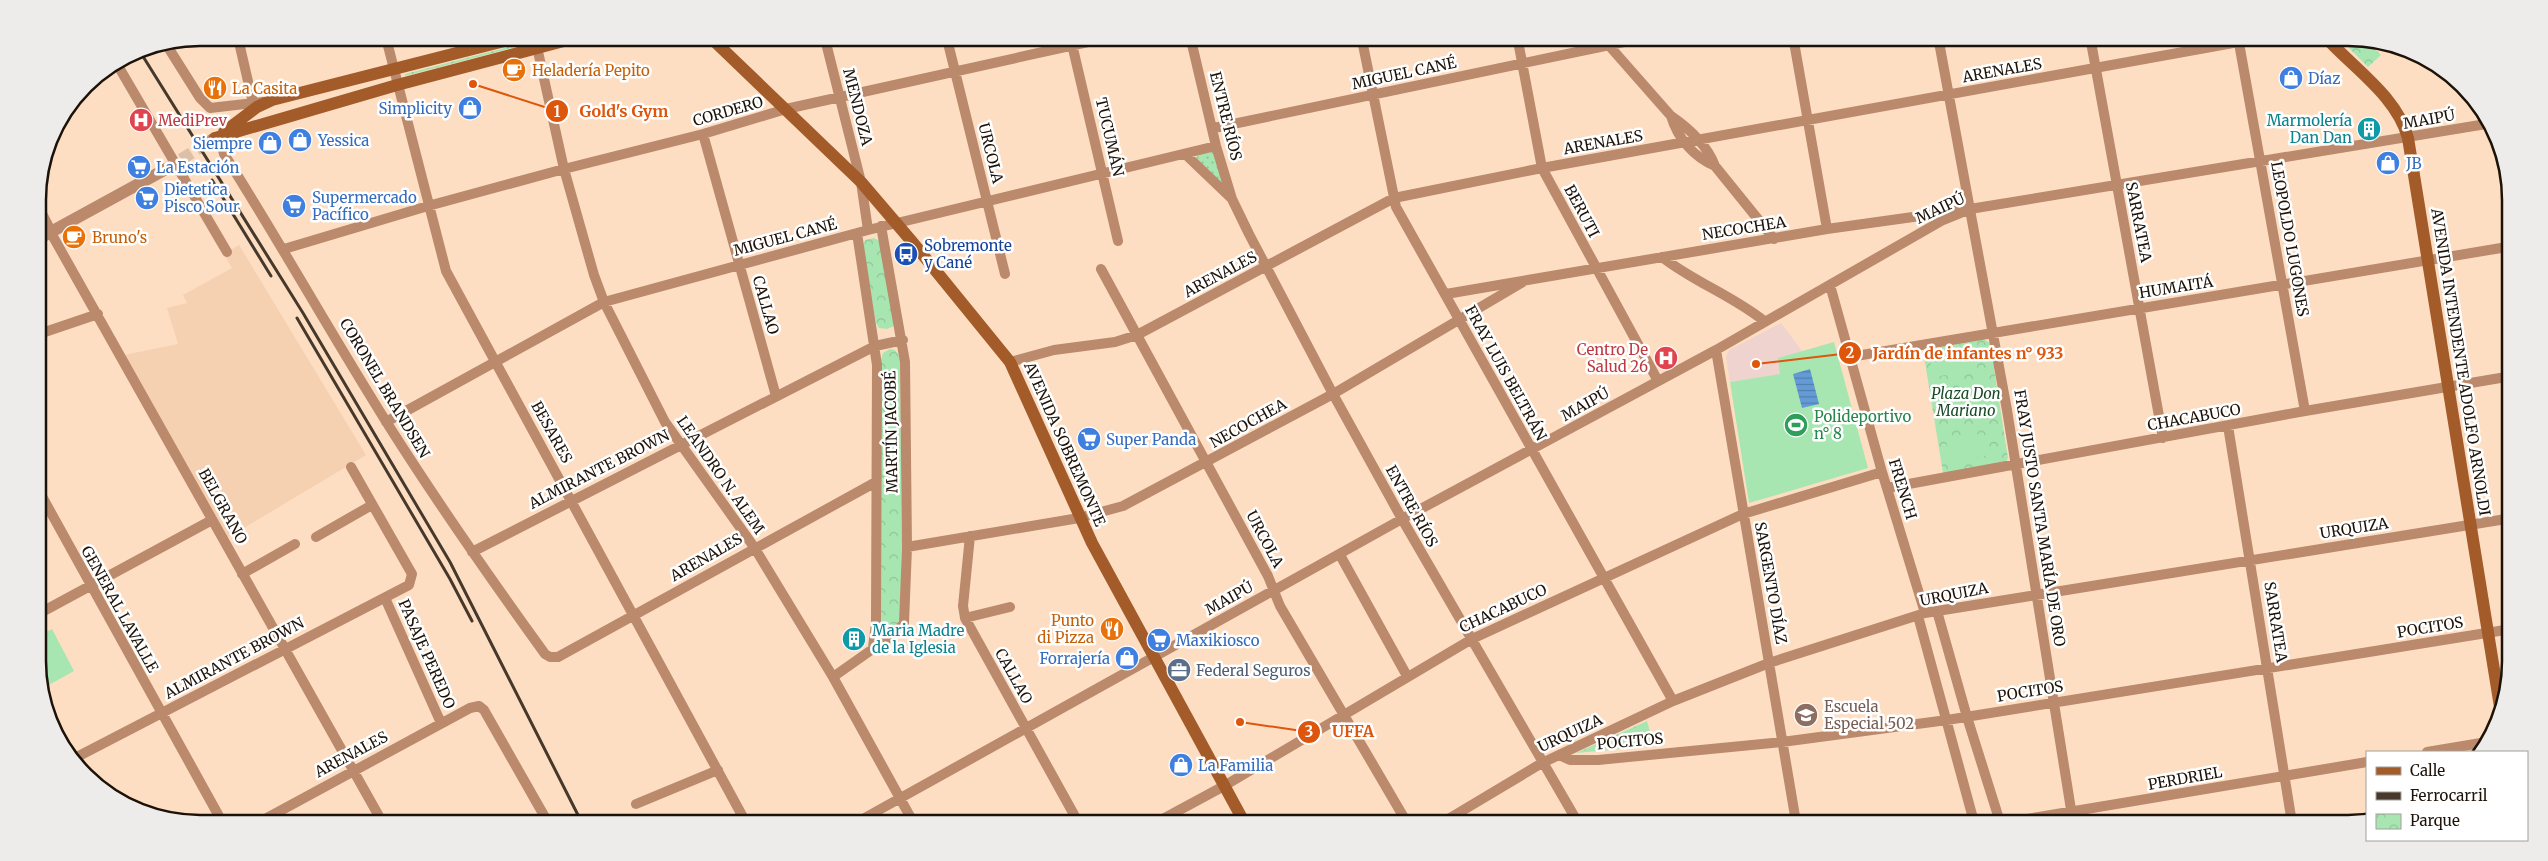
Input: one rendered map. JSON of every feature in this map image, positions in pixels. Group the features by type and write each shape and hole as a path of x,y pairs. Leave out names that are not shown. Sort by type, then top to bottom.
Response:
{"main road":[{"name":"AVENIDA INTENDENTE ADOLFO ARNOLDI","path":"2335,46 2392,106 2404,125 2408,138 2498,694"},
{"path":"215,138 257,107 272,100 482,47"},
{"path":"215,138 523,47"},
{"name":"AVENIDA SOBREMONTE","path":"720,47 861,182 1010,362 1079,518 1153,658 1240,815"}],"street":[{"name":"FRAY LUIS BELTRÁN","path":"1363,46 1396,207 1674,702"},
{"name":"BERUTI","path":"1519,46 1542,168 1658,381"},
{"name":"MIGUEL CANÉ","path":"1214,128 1522,64 1593,46"},
{"path":"1610,46 1671,116 1685,126 1699,140 1710,154 1715,166 1774,239"},
{"path":"1795,46 1827,229"},
{"name":"FRAY JUSTO SANTA MARÍA DE ORO","path":"1940,46 1994,333 2072,814"},
{"name":"SARRATEA","path":"2092,46 2163,438"},
{"name":"ARENALES","path":"1010,362 1054,350 1115,342 1137,335 1394,198 1542,168 1807,119 2217,46"},
{"name":"LEOPOLDO LUGONES","path":"2240,46 2262,162 2305,411"},
{"path":"240,47 253,103"},
{"name":"BESARES","path":"388,47 446,272 497,362 742,815"},
{"name":"LEANDRO N. ALEM","path":"537,47 564,169 594,275 604,302 665,422 679,445 754,547 833,677 909,815"},
{"name":"MENDOZA","path":"827,47 861,182 868,230"},
{"name":"URCOLA","path":"949,47 1005,274"},
{"name":"CORDERO","path":"284,249 428,206 703,134 786,109 1053,47"},
{"name":"TUCUMÁN","path":"1073,47 1118,241"},
{"name":"ENTRE RÍOS","path":"1193,47 1214,128 1216,146 1232,199 1333,394 1402,519 1573,814"},
{"path":"169,49 200,98 210,108 272,100"},
{"path":"120,69 227,252"},
{"path":"1671,116 1676,132 1685,143 1702,161 1715,166"},
{"name":"MAIPÚ","path":"870,815 1402,519 1716,350 1943,220 1970,208 2482,125"},
{"name":"CORONEL BRANDSEN","path":"242,130 225,143 222,150 284,249 386,422 472,552 545,654 550,657"},
{"name":"CALLAO","path":"703,134 776,396"},
{"path":"204,145 215,138"},
{"name":"MIGUEL CANÉ","path":"386,422 604,302 881,226 1216,146"},
{"name":"ENTRE RÍOS","path":"1185,154 1232,199"},
{"path":"47,235 166,168"},
{"name":"NECOCHEA","path":"1446,294 1523,282 1662,256 1970,208"},
{"name":"BELGRANO","path":"47,225 378,815"},
{"name":"MARTÍN JACOBÉ","path":"881,226 903,340 905,362 907,547 904,623 894,635"},
{"name":"MARTÍN JACOBÉ","path":"857,233 875,346 876,623"},
{"name":"HUMAITÁ","path":"1850,357 2429,262 2502,248"},
{"path":"1662,256 1677,269 1751,311 1764,321"},
{"name":"URCOLA","path":"1101,269 1207,463 1274,590 1280,606 1402,814"},
{"name":"NECOCHEA","path":"907,547 1079,518 1123,506 1207,463 1333,394 1460,321 1523,282"},
{"name":"FRENCH","path":"1830,285 1922,614 1972,814"},
{"path":"47,331 98,314"},
{"name":"ALMIRANTE BROWN","path":"472,552 875,346 903,340"},
{"name":"SARGENTO DÍAZ","path":"1716,350 1795,814"},
{"name":"CHACABUCO","path":"1887,488 2016,466 2305,411 2502,378"},
{"name":"SARRATEA","path":"2228,426 2291,814"},
{"path":"316,537 372,505 351,467"},
{"name":"CHACABUCO","path":"1170,815 1224,786 1472,639 1743,514 1882,472"},
{"name":"ARENALES","path":"550,657 558,657 754,547 876,482"},
{"name":"GENERAL LAVALLE","path":"46,503 218,815"},
{"name":"ALMIRANTE BROWN","path":"79,756 283,648 409,585 412,574 372,505"},
{"name":"URQUIZA","path":"1456,814 1542,762 1674,702 1769,663 1922,614 2502,519"},
{"path":"46,610 212,520"},
{"name":"CALLAO","path":"970,536 963,606 966,618 1074,815"},
{"path":"242,574 295,544"},
{"path":"1340,555 1407,676"},
{"name":"PASAJE PEREDO","path":"385,598 441,724"},
{"path":"966,618 1010,608"},
{"path":"1937,612 1998,814"},
{"path":"876,623 884,632 894,635"},
{"path":"873,648 876,623"},
{"name":"POCITOS","path":"1559,755 1570,760 1598,760 1782,742 1967,717 2502,631"},
{"path":"833,677 894,635"},
{"name":"ARENALES","path":"272,815 352,770 470,708 479,706 484,710 544,815"},
{"path":"2433,751 2477,744"},
{"name":"PERDRIEL","path":"2087,814 2366,762"},
{"path":"636,804 718,770"}],"shaded area":[{"path":"239,245 366,455 227,538 124,355 178,344 167,308 187,303 183,295 232,268 224,254"},
{"path":"1781,323 1802,351 1779,358 1781,374 1730,382 1726,357 1729,350"}],"green space":[{"path":"2347,46 2375,49 2381,55 2368,67"},
{"path":"508,47 516,47 405,76 405,74"},
{"path":"1214,151 1223,180 1220,182 1196,161 1197,155"},
{"path":"874,238 880,241 894,326 887,329 879,328 876,323 863,247 865,240"},
{"name":"Plaza Don Mariano","path":"1984,339 1990,343 2008,458 2006,462 1943,473 1923,350"},
{"name":"Polideportivo n° 8","path":"1834,342 1868,468 1749,503 1730,382 1780,374 1778,358"},
{"path":"1968,347 1972,371 1933,377 1929,353"},
{"path":"890,349 895,350 900,357 902,541 900,621 891,629 884,627 879,621 881,360 883,353"},
{"path":"1981,434 1985,456 1950,462 1946,439"},
{"path":"52,629 74,671 48,685 46,661 46,632"},
{"path":"1647,721 1654,746 1576,753"}],"water":[{"path":"1810,369 1819,404 1802,408 1793,374"}],"tunnel":[{"path":"166,169 204,145"}],"railway":[{"path":"143,57 303,313 450,562 578,815"},
{"path":"212,180 271,276"},
{"path":"297,318 450,579 472,621"}],"place":[{"name":"Heladería Pepito","path":"514,70"},
{"name":"Díaz","path":"2291,78"},
{"name":"Gold's Gym","path":"473,84"},
{"name":"La Casita","path":"215,88"},
{"name":"Simplicity","path":"470,108"},
{"name":"MediPrev","path":"141,120"},
{"name":"Marmolería Dan Dan","path":"2369,129"},
{"name":"Yessica","path":"300,140"},
{"name":"Siempre","path":"270,143"},
{"name":"JB","path":"2388,163"},
{"name":"La Estación","path":"139,167"},
{"name":"Dietetica Pisco Sour","path":"147,198"},
{"name":"Supermercado Pacífico","path":"294,206"},
{"name":"Bruno's","path":"74,237"},
{"name":"Sobremonte y Cané","path":"906,254"},
{"name":"Centro De Salud 26","path":"1666,358"},
{"name":"Jardín de infantes n° 933","path":"1756,364"},
{"name":"Polideportivo n° 8","path":"1796,425"},
{"name":"Super Panda","path":"1089,439"},
{"name":"Punto di Pizza","path":"1112,629"},
{"name":"Maria Madre de la Iglesia","path":"854,639"},
{"name":"Maxikiosco","path":"1159,640"},
{"name":"Forrajería","path":"1127,658"},
{"name":"Federal Seguros","path":"1179,670"},
{"name":"Escuela Especial 502","path":"1806,715"},
{"name":"UFFA","path":"1240,722"},
{"name":"La Familia","path":"1181,765"}]}
